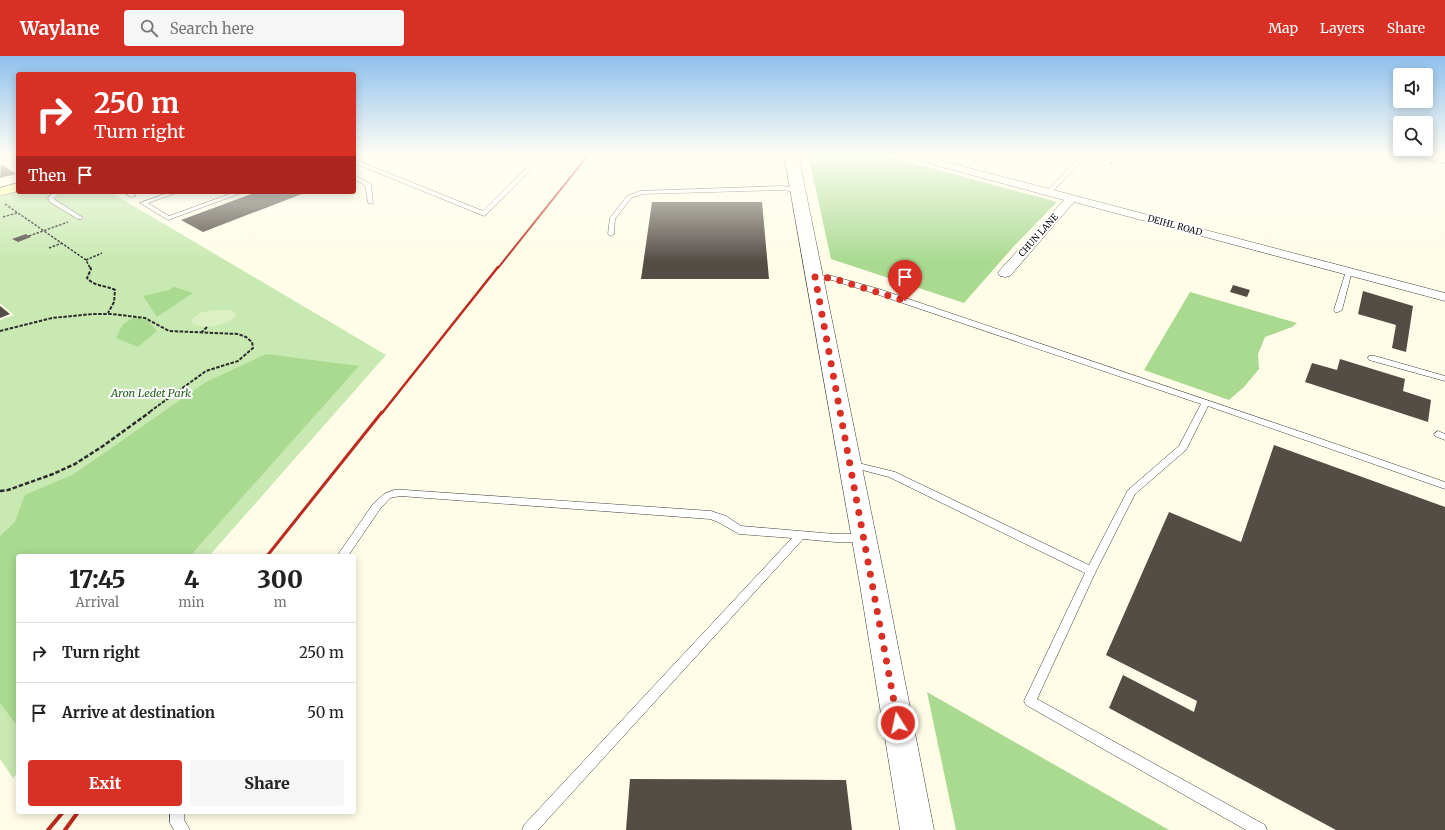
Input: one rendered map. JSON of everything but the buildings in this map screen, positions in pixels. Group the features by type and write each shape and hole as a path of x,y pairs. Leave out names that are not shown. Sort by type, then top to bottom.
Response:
{"street":[{"path":"798,190 864,538 917,830"},
{"name":"DEIHL ROAD","path":"1042,190 1445,297"},
{"name":"CHUN LANE","path":"1005,273 1072,198"}],"lane":[{"path":"369,190 371,203"},
{"path":"425,190 484,214 507,190"},
{"path":"611,234 612,219 629,197 642,192 708,190"},
{"path":"56,194 51,198 52,201 80,218"},
{"path":"130,194 133,196"},
{"path":"170,194 143,203 168,218 235,194"},
{"path":"1338,310 1349,271"},
{"path":"815,277 832,278 876,291 1205,404 1231,411 1445,486"},
{"path":"1372,358 1445,379"},
{"path":"1205,404 1183,448 1131,492 1091,571 1030,701 1260,830"},
{"path":"850,464 892,474 1091,571"},
{"path":"343,554 378,505 386,497 396,493 711,515 722,519 739,530 864,538"},
{"path":"529,830 801,535"},
{"path":"176,814 178,823 183,830"}],"path":[{"path":"0,200 86,260 91,268 87,278 91,283 115,290 114,302 108,313"},
{"path":"3,217 18,213"},
{"path":"28,236 80,218"},
{"path":"49,248 63,243"},
{"path":"86,260 102,253"},
{"path":"0,331 26,323 64,317 108,313 145,318 160,327 170,330 238,334 246,337 252,342 253,348 250,353 238,361 206,371 103,446 75,464 41,479 8,490 0,491"},
{"path":"201,333 208,326"}],"green space":[{"path":"816,190 1013,190 1057,202 1014,246 964,303 831,259"},
{"name":"Aron Ledet Park","path":"16,192 16,194 113,194 386,355 211,554 16,554 16,775 13,778 0,759 0,320 14,315 0,303 0,197"},
{"path":"174,287 193,293 157,317 143,296 169,290"},
{"path":"1190,292 1297,323 1292,327 1265,337 1258,354 1259,369 1244,387 1229,400 1144,370"},
{"path":"213,310 230,310 236,313 236,316 227,322 207,327 201,327 192,322 192,319 200,313"},
{"path":"135,317 148,321 157,331 138,347 116,338 123,324"},
{"path":"266,354 359,366 192,554 16,554 16,724 0,703 0,536 15,522 25,495 74,474 206,382"},
{"path":"927,692 1169,830 956,830"}],"railway":[{"path":"498,268 560,190"},
{"path":"382,413 498,267"},
{"path":"269,554 382,412"},
{"path":"48,830 61,814"},
{"path":"65,830 77,814"}],"route":[{"path":"898,723 815,277 832,278 905,301"}]}
